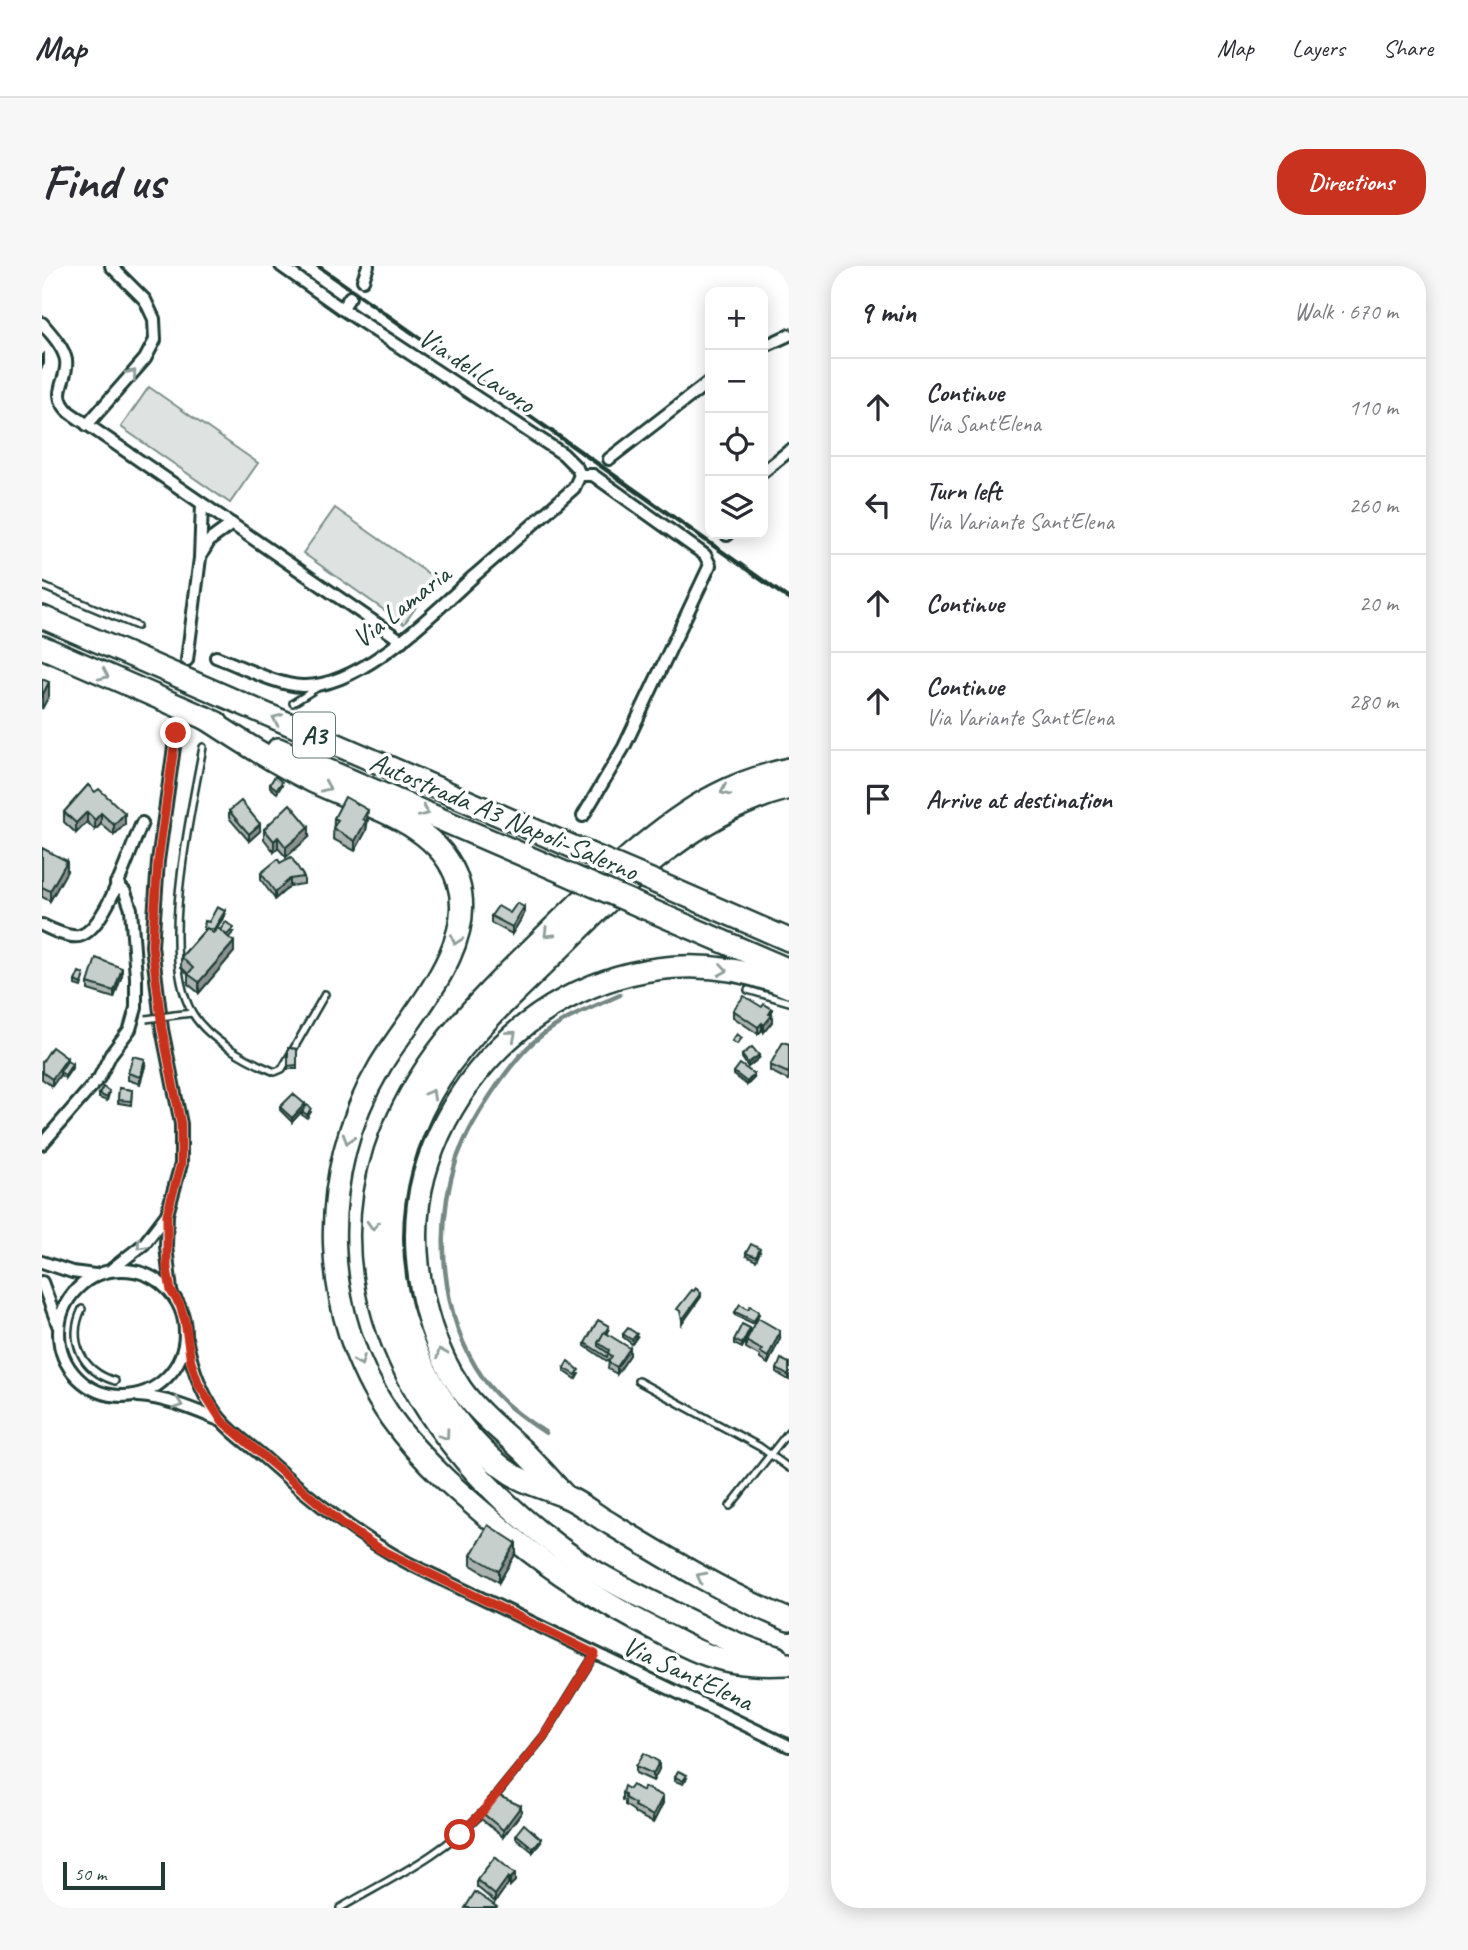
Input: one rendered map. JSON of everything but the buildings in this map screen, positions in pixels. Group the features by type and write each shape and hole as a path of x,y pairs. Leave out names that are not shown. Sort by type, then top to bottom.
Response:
{"highway":[{"name":"Autostrada A3 Napoli-Salerno","path":"42,617 789,940"},
{"name":"Autostrada A3 Napoli-Salerno","path":"42,647 789,970"},
{"path":"204,717 257,752 300,775 417,830 437,845 449,860 458,881 462,900 462,922 457,942 448,962 379,1068 361,1104 349,1135 335,1205 333,1244 336,1279 344,1315 365,1374 391,1417 451,1485 524,1547 582,1588 695,1651 736,1662 789,1662"},
{"path":"789,769 749,780 716,795 660,833 577,904 465,1017 440,1046 423,1072 396,1124 379,1178 372,1238 373,1266 384,1318 406,1374 450,1443 484,1482 546,1536 611,1582 746,1648 789,1662"},
{"path":"789,788 748,800 701,824 657,858 598,911 469,1040 433,1090 417,1120 404,1154 394,1191 391,1255 394,1282 410,1339 440,1396 458,1423 485,1453 505,1470 535,1487 565,1496 678,1564 761,1609 789,1620"},
{"path":"711,906 789,929"},
{"path":"565,1496 461,1390 443,1359 431,1329 423,1300 417,1239 424,1179 443,1125 473,1076 499,1047 529,1021 579,991 631,974 688,967 740,972 789,987"}],"street":[{"path":"87,425 145,359 155,340 154,319 145,300 111,266"},
{"name":"Via del Lavoro","path":"281,266 563,454 580,475"},
{"path":"363,280 368,266"},
{"path":"342,309 350,297"},
{"path":"42,323 65,355 66,364 60,395 62,405 87,425 402,641"},
{"path":"768,345 789,335"},
{"path":"609,459 705,385"},
{"path":"768,467 789,451"},
{"path":"580,475 593,475 705,555 710,565 624,747 583,816"},
{"name":"Via Lamaria","path":"216,657 302,686 322,684 348,675 402,641 574,488 580,475"},
{"path":"187,660 200,558 202,504"},
{"path":"200,558 211,540 232,524"},
{"path":"171,1291 166,1246 167,1214 181,1164 181,1124 160,1019 152,946 158,861 176,733"},
{"path":"42,925 76,937 91,932 105,911 142,823"},
{"path":"42,1144 99,1078 111,1054 130,1030 136,1008 131,909 125,892 116,883"},
{"path":"110,1270 144,1244 167,1214"},
{"path":"42,1262 72,1272 94,1275"},
{"path":"58,1327 70,1296 94,1275 127,1269 143,1272 158,1280 171,1291 180,1305 191,1362 199,1385 222,1421 318,1505 380,1549 595,1654"},
{"path":"42,1282 58,1327 64,1359 72,1373 84,1384 107,1394 158,1397 222,1421"},
{"path":"132,1395 148,1391 174,1370 182,1355 186,1338"},
{"name":"Via Sant'Elena","path":"595,1654 789,1746"}],"lane":[{"path":"42,586 137,626"},
{"path":"293,703 322,684"},
{"path":"203,747 177,916 177,967 180,985 192,1013 213,1035 264,1068 275,1072 282,1069 325,994"},
{"path":"748,990 789,1002"},
{"path":"132,1021 192,1013"},
{"path":"82,1309 75,1328 82,1358 96,1373 115,1381"},
{"path":"638,1381 760,1447 789,1468"},
{"path":"730,1506 789,1431"},
{"name":"Via Sant'Elena","path":"340,1908 395,1879 460,1835 544,1736 595,1654"}],"shaded area":[{"path":"149,387 258,463 230,503 121,427"},
{"path":"335,508 436,579 404,624 303,553"}],"waterway":[{"path":"546,1433 496,1394 469,1354 458,1328 445,1271 445,1213 457,1158 481,1110 507,1072 536,1040 556,1026 620,995"}],"tunnel":[{"path":"350,297 363,280"},
{"path":"176,733 187,660"}],"railway":[{"path":"318,266 789,599"}],"route":[{"path":"176,733 158,861 152,946 154,978 178,1101 182,1145 179,1176 167,1214 167,1268 171,1291 180,1305 185,1321 191,1362 199,1385 222,1421 344,1525 380,1549 595,1654 544,1736 460,1835"}]}
